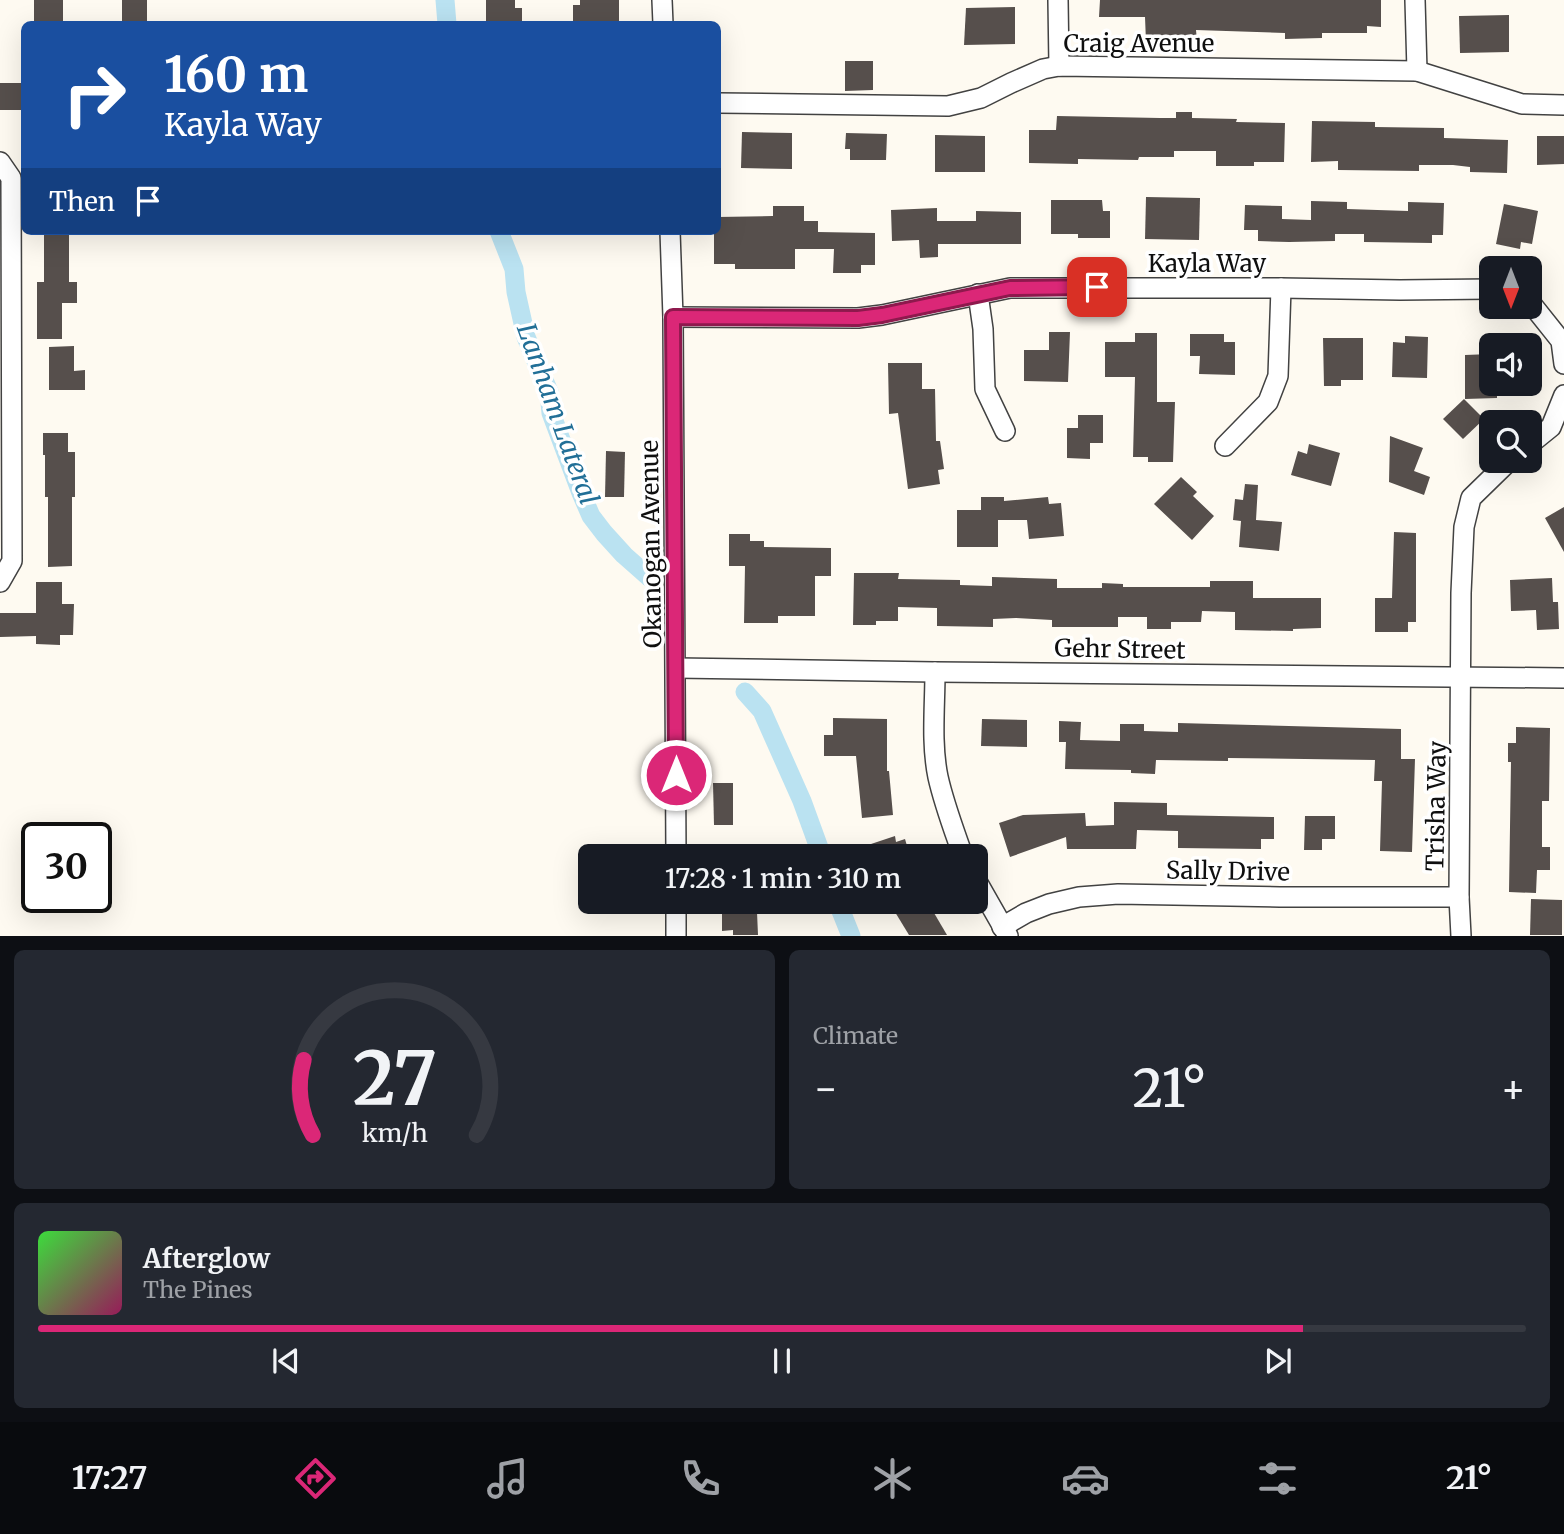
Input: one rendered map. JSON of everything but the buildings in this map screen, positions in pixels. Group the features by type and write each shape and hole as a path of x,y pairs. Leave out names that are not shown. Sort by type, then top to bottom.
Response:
{"street":[{"path":"662,0 663,21"},
{"path":"1058,0 1059,66"},
{"path":"1415,0 1417,71"},
{"name":"Craig Avenue","path":"721,103 948,106 981,98 1043,69 1059,66 1417,71 1522,104 1564,105"},
{"path":"0,162 11,178 12,561 0,582"},
{"name":"Okanogan Avenue","path":"670,235 676,844"},
{"name":"Kayla Way","path":"673,317 858,318 1010,288 1479,289"},
{"path":"1225,446 1268,402 1278,376 1281,288"},
{"path":"978,294 983,329 985,389 1005,430"},
{"path":"1542,317 1561,341 1564,364"},
{"path":"1542,434 1551,427 1564,395"},
{"path":"1461,677 1464,527 1471,498 1497,473"},
{"name":"Gehr Street","path":"676,668 1564,678"},
{"path":"935,672 934,739 938,775 958,844"},
{"name":"Trisha Way","path":"1461,677 1461,936"},
{"name":"Sally Drive","path":"1005,931 1026,913 1049,904 1079,897 1118,894 1459,897"},
{"path":"988,901 1005,931"},
{"path":"676,914 676,936"}],"waterway":[{"name":"Lanham Lateral","path":"445,0 447,21"},
{"name":"Lanham Lateral","path":"501,235 514,269 526,337 549,392 551,413 591,516 624,555 650,578"},
{"name":"Lanham Lateral","path":"745,692 762,711 802,801 818,844"},
{"name":"Lanham Lateral","path":"842,914 851,936"}],"route":[{"path":"676,775 673,317 858,318 1010,288 1097,287"}]}
